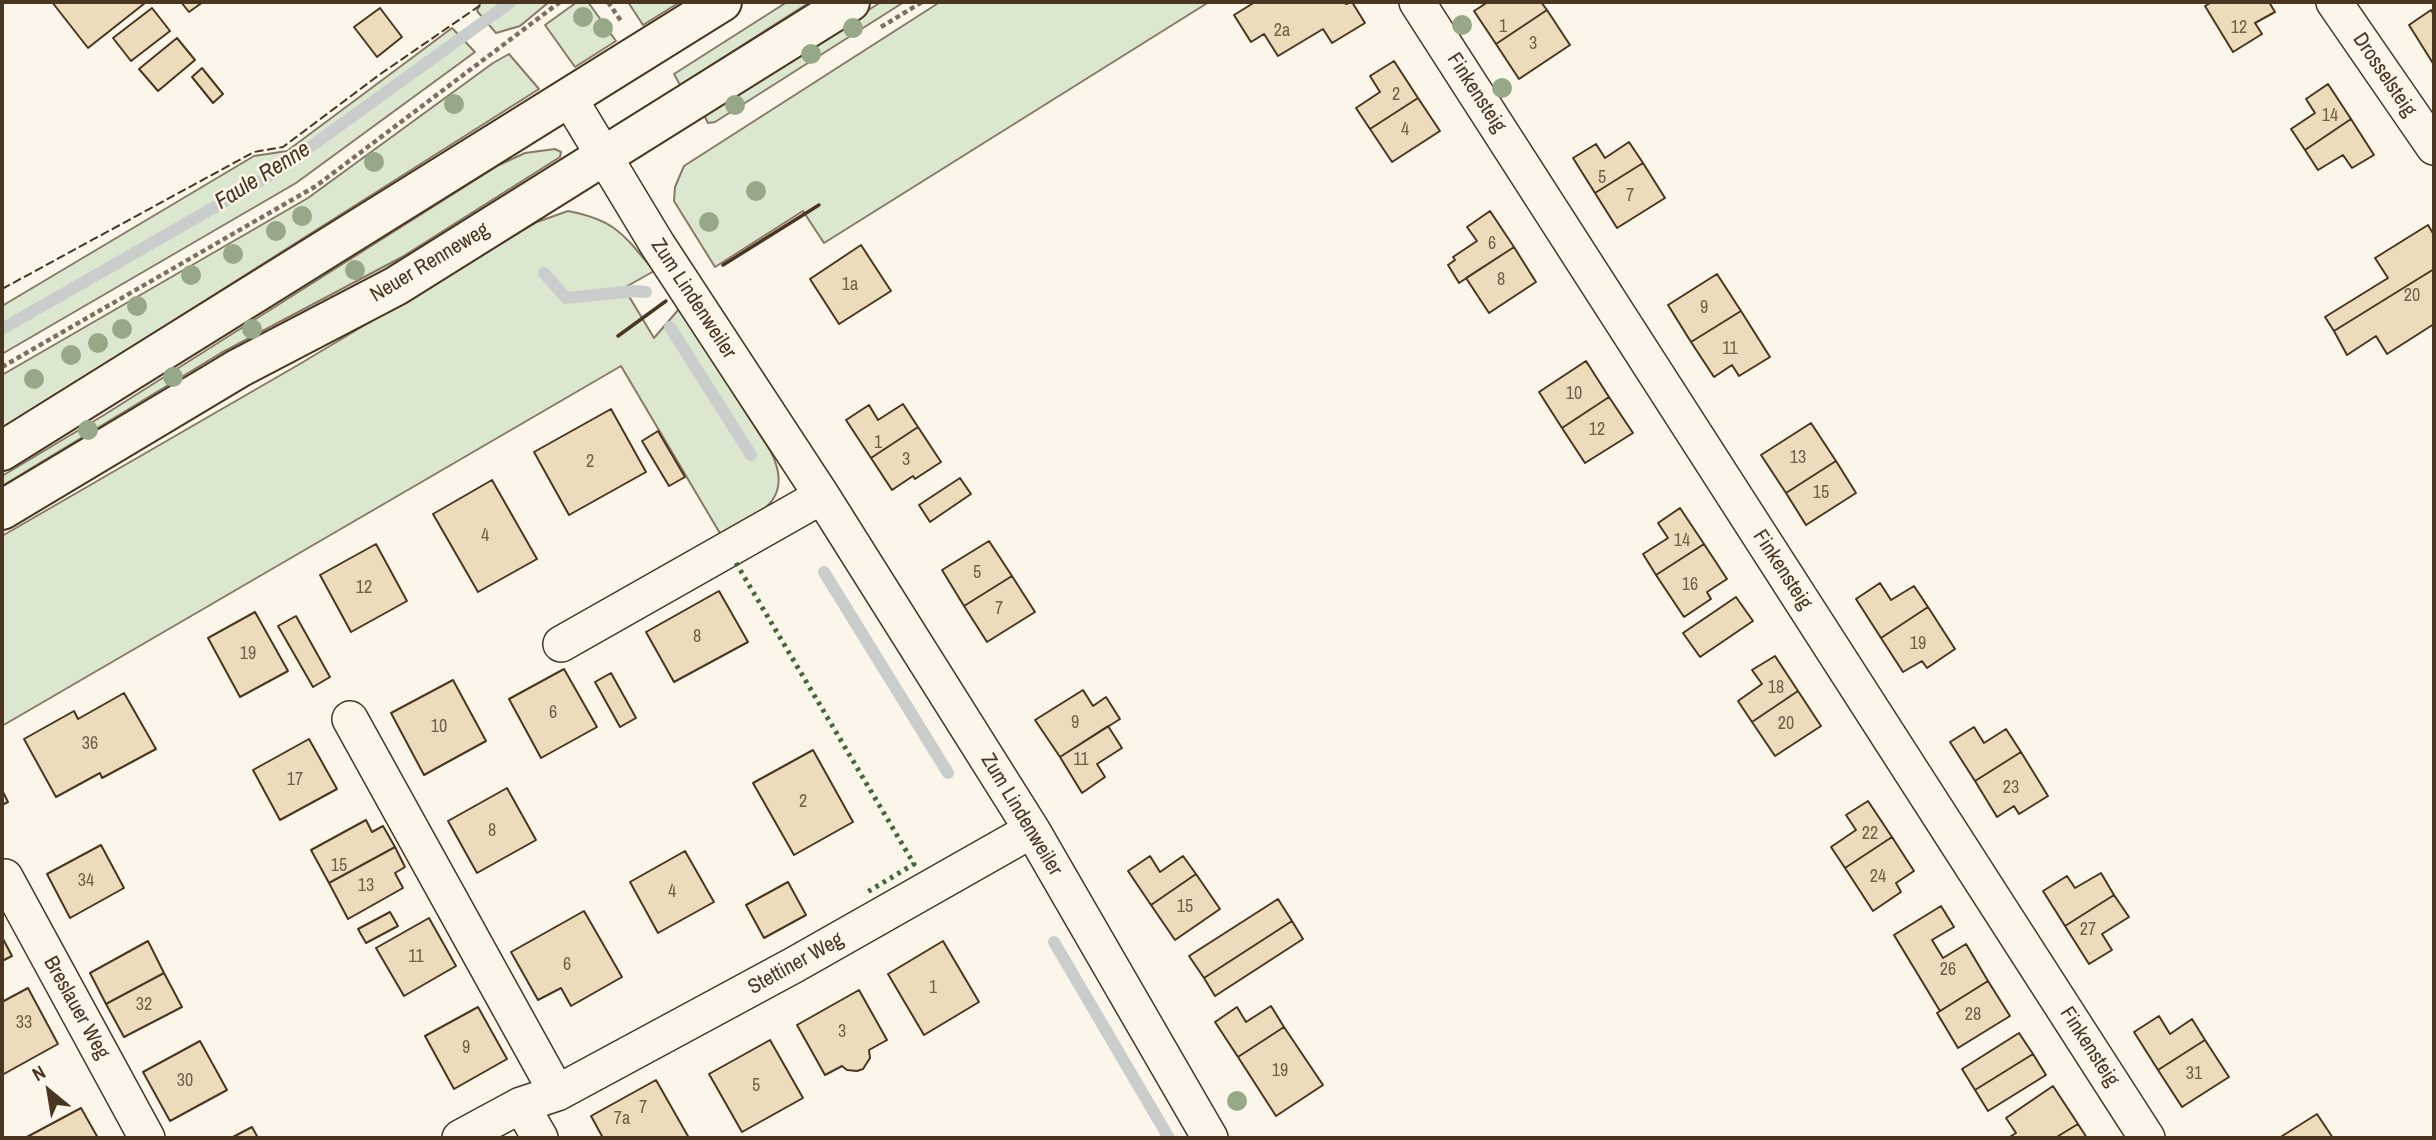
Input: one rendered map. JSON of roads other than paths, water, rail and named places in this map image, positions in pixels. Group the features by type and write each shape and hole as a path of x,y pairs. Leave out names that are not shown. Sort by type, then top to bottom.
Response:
{"main road":[{"path":"2,451 722,2"},
{"name":"Neuer Renneweg","path":"2,510 239,368 396,286 850,2"}],"street":[{"name":"Finkensteig","path":"1417,2 2147,1138"},
{"name":"Drosselsteig","path":"2334,2 2434,147"},
{"name":"Zum Lindenweiler","path":"569,98 657,244 822,496 1032,830 1210,1138"},
{"path":"561,644 822,496"},
{"path":"350,719 557,1093"},
{"name":"Stettiner Weg","path":"460,1138 521,1105 557,1093 794,965 1032,830"},
{"name":"Breslauer Weg","path":"5,877 147,1138"},
{"path":"521,1105 540,1138"}],"waterway":[{"name":"Faule Renne","path":"2,329 274,173 511,2"},
{"path":"544,273 566,298 646,292"},
{"path":"670,327 751,455"},
{"path":"824,572 948,773"},
{"path":"1054,942 1169,1138"}]}
